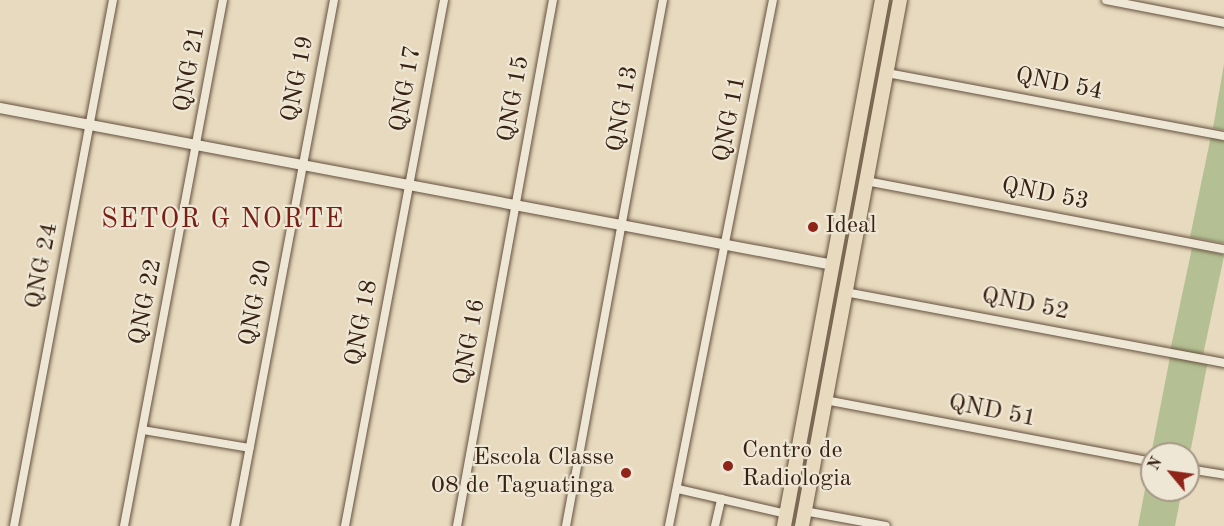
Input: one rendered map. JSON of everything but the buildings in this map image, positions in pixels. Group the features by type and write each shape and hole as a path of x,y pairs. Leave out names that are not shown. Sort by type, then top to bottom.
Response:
{"main road":[{"path":"786,522 882,0"},
{"path":"802,526 900,0"},
{"path":"841,227 845,233 838,283 845,292"}],"street":[{"name":"QNG 24","path":"14,526 113,0"},
{"name":"QNG 21","path":"197,145 223,0"},
{"name":"QNG 19","path":"303,165 334,0"},
{"name":"QNG 17","path":"409,185 444,0"},
{"name":"QNG 15","path":"516,205 553,0"},
{"name":"QNG 13","path":"566,526 663,0"},
{"name":"QNG 11","path":"669,526 727,245 772,0"},
{"path":"1106,0 1224,23"},
{"name":"QND 54","path":"886,73 1224,136"},
{"path":"0,108 833,265"},
{"name":"QNG 22","path":"124,526 197,145"},
{"name":"QNG 20","path":"235,526 303,165"},
{"name":"QND 53","path":"866,181 1220,248"},
{"name":"QNG 18","path":"345,526 409,185"},
{"name":"QNG 16","path":"457,526 516,205"},
{"name":"QND 52","path":"845,292 1224,363"},
{"name":"QND 51","path":"825,400 1140,460"},
{"path":"143,430 249,448"},
{"path":"1200,471 1224,476"},
{"path":"678,489 721,499 786,522"},
{"path":"715,526 721,499"},
{"path":"804,511 886,526"}],"green space":[{"path":"1224,64 1224,130 1213,128"},
{"path":"1211,136 1224,139 1224,243 1190,237"},
{"path":"1192,248 1224,255 1203,356 1171,349"},
{"path":"1170,357 1207,364 1192,442 1153,442"},
{"path":"1143,502 1180,502 1175,526 1138,526"}],"place":[{"name":"Ideal","path":"813,227"},
{"name":"Centro de Radiologia","path":"728,466"},
{"name":"Escola Classe 08 de Taguatinga","path":"626,473"}],"district":[{"name":"SETOR G NORTE","path":"223,220"}]}
